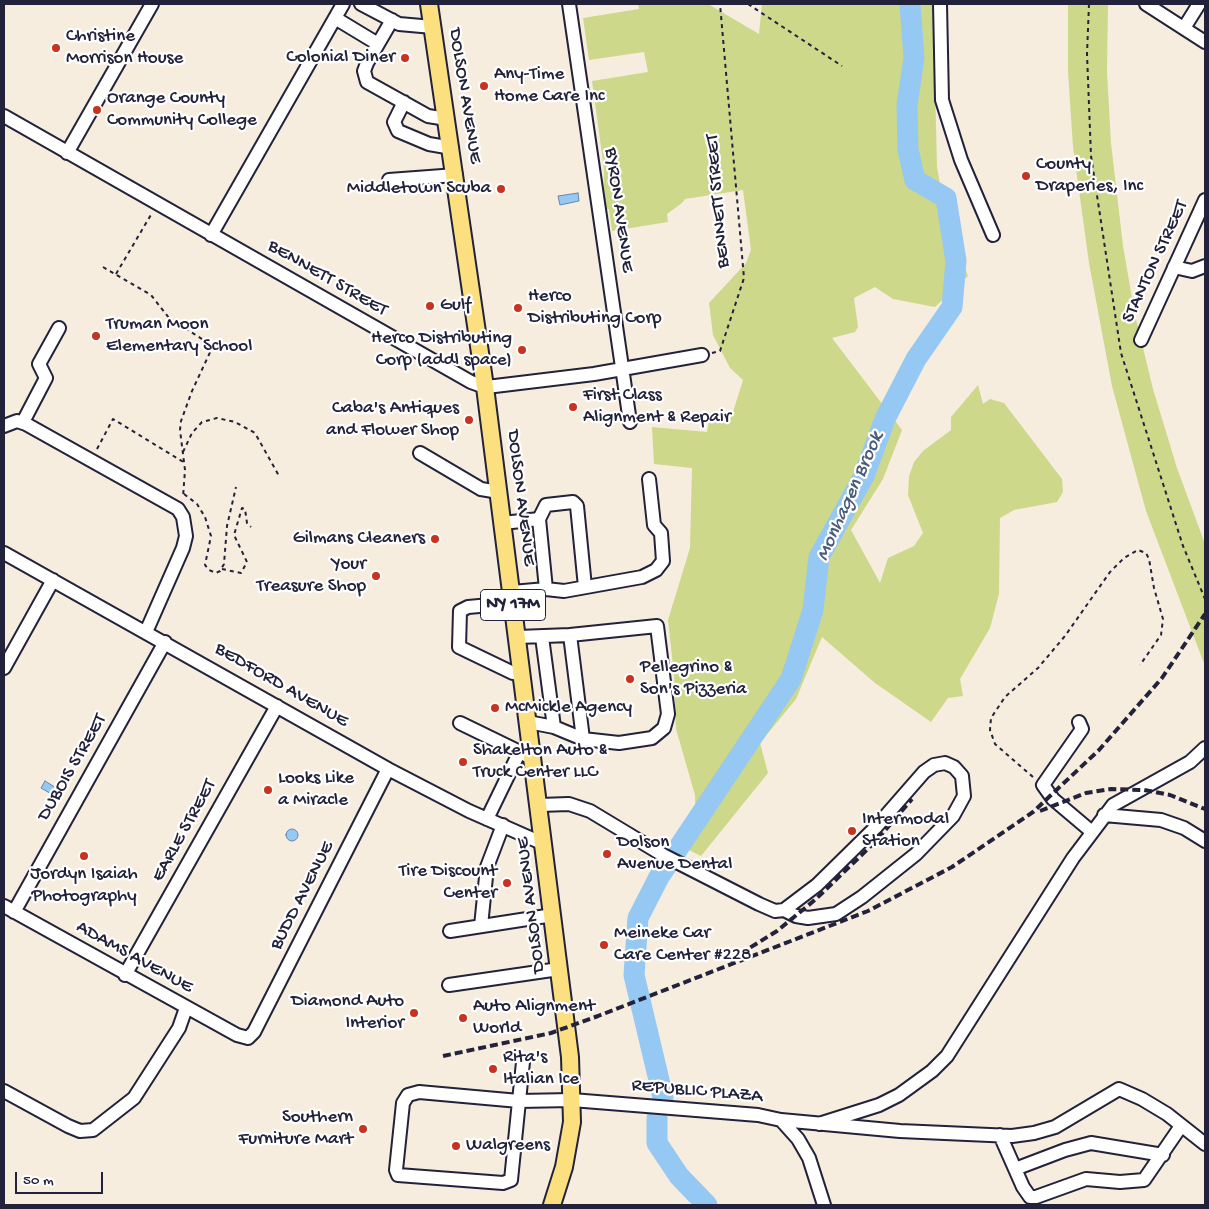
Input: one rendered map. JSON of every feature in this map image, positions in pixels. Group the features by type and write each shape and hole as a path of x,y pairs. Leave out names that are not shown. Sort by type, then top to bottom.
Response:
{"main road":[{"name":"DOLSON AVENUE","path":"430,4 456,175 499,492 522,675 520,695 528,722 526,756 540,805 570,1057 572,1100 569,1144 552,1205"}],"street":[{"path":"67,153 152,4"},
{"path":"211,235 343,4"},
{"path":"361,4 400,24 433,27"},
{"name":"BYRON AVENUE","path":"569,4 630,422"},
{"path":"940,4 942,100 961,160 993,235"},
{"path":"1146,4 1205,42"},
{"path":"1184,28 1199,4"},
{"path":"335,18 378,44"},
{"path":"392,20 367,63 364,71 367,82 428,116 447,119"},
{"path":"404,102 394,122 398,131 429,144 452,148"},
{"name":"BENNETT STREET","path":"4,116 471,382 485,387"},
{"path":"389,180 456,175"},
{"name":"STANTON STREET","path":"1141,340 1174,268 1200,224 1205,200"},
{"path":"1174,268 1192,271 1205,266"},
{"path":"23,422 46,378 39,364 58,328"},
{"path":"485,387 621,369 702,355"},
{"path":"4,426 17,420 23,422 178,509 183,517 186,536 183,548 146,632"},
{"path":"420,453 481,489 499,492"},
{"path":"522,675 513,673 459,647 460,611 468,607 546,589 564,590 642,578 656,570 663,561 661,533 654,524 649,479"},
{"path":"546,589 540,520 546,505 573,502 577,506 585,587"},
{"path":"503,523 540,520"},
{"name":"BEDFORD AVENUE","path":"4,553 388,769 487,819 544,844"},
{"path":"4,668 53,580"},
{"path":"518,637 570,635 657,626 668,714 664,728 652,738 618,743 583,738 554,727 528,722"},
{"path":"570,635 583,738"},
{"path":"542,636 554,727"},
{"name":"DUBOIS STREET","path":"9,909 164,642"},
{"name":"EARLE STREET","path":"125,975 277,706"},
{"path":"1079,722 1082,729 1043,785 1053,799 1092,832"},
{"path":"460,723 526,756 487,819"},
{"path":"819,1124 879,1105 899,1096 918,1083 942,1061 1104,815 1120,800 1175,771 1205,748"},
{"path":"540,805 569,804 590,811 682,865 759,904 808,918 836,914 869,892 916,854 953,816 964,796 962,776 954,767 945,763 934,765 924,772 876,827 817,885 784,910"},
{"name":"BUDD AVENUE","path":"248,1038 254,1032 388,769"},
{"path":"1104,815 1161,820 1184,828 1205,841"},
{"path":"481,926 487,867 503,825"},
{"name":"ADAMS AVENUE","path":"9,909 237,1036 248,1038"},
{"path":"450,931 553,916"},
{"path":"449,985 559,969"},
{"path":"4,1091 74,1129 80,1131 93,1130 134,1098 179,1028 186,1008"},
{"path":"519,1102 523,1062"},
{"path":"781,1120 900,1131 1000,1135 1034,1133 1055,1127 1119,1089 1142,1099 1205,1144"},
{"name":"REPUBLIC PLAZA","path":"519,1102 511,1180 503,1183 398,1175 396,1170 403,1103 408,1095 419,1092 519,1102 572,1100 758,1115 781,1120 798,1139 809,1158 824,1205"},
{"path":"1000,1135 1030,1197 1036,1197 1086,1179 1120,1182 1144,1180 1182,1126"},
{"path":"1015,1169 1065,1150 1091,1143 1163,1155"}],"path":[{"name":"BENNETT STREET","path":"702,355 720,351 744,278 720,4"},
{"path":"748,4 842,66"},
{"path":"1089,4 1087,54 1091,156 1121,353 1183,546 1205,599"},
{"path":"116,274 154,211"},
{"path":"103,267 151,295 169,318 213,346 181,420 180,430 185,463 182,502"},
{"path":"183,452 192,433 202,422 217,418 235,422 255,433 279,476"},
{"path":"91,460 113,420 185,463"},
{"path":"222,569 226,526 236,487"},
{"path":"184,494 201,509 209,530 210,541 205,565 213,572 222,569 241,573 247,562 234,535 242,508 245,509 247,523 251,527"},
{"path":"1043,785 996,744 990,730 991,718 1005,697 1038,668 1065,636 1110,572 1124,558 1138,550 1146,553 1149,559 1154,588 1163,619 1160,635 1140,665"}],"green space":[{"path":"638,4 708,4 759,34 762,4 933,4 937,167 945,211 968,276 935,307 893,299 875,287 854,298 858,327 855,332 832,338 902,430 883,479 851,530 880,583 888,558 914,546 923,533 908,495 909,476 914,462 923,451 951,430 951,417 978,385 983,404 990,399 1004,403 1062,479 1063,492 1057,502 1014,510 1000,518 999,594 990,628 960,679 963,696 948,698 931,722 875,683 822,637 796,699 760,743 768,773 701,856 687,849 687,843 696,826 695,795 676,729 674,675 668,620 690,548 692,468 654,464 652,427 707,432 710,415 733,412 743,380 730,368 713,335 709,303 746,263 751,250 743,190 685,199 667,214 668,222 612,231 609,209 603,209 604,169 592,81 648,72 644,52 589,60 583,18 639,9"},
{"path":"1068,4 1108,4 1107,72 1111,143 1123,246 1135,315 1153,389 1177,468 1205,544 1205,666 1146,511 1112,386 1089,263 1073,147 1068,72"}],"water":[{"path":"578,193 579,201 560,205 558,196"},
{"path":"45,781 58,789 55,796 41,788"},
{"path":"290,829 294,829 298,835 294,841 290,841 286,837 286,833"}],"waterway":[{"name":"Monhagen Brook","path":"663,1097 634,975 638,918 659,877 791,679 813,610 819,557 864,476 885,419 916,359 952,307 956,261 946,198 915,180 908,150 907,105 914,58 910,4"},
{"name":"Monhagen Brook","path":"657,1118 657,1143 679,1176 707,1205"}],"railway":[{"path":"443,1056 551,1033 598,1016 868,911 952,867 1033,812 1099,750 1162,678 1205,614"},
{"path":"1040,811 1086,793 1111,789 1144,790 1170,795 1205,809"},
{"path":"730,960 777,931 816,899 875,842 912,799"}],"place":[{"name":"Christine Morrison House","path":"56,48"},
{"name":"Colonial Diner","path":"405,58"},
{"name":"Any-Time Home Care Inc","path":"484,86"},
{"name":"Orange County Community College","path":"97,110"},
{"name":"County Draperies, Inc","path":"1026,176"},
{"name":"Middletown Scuba","path":"501,189"},
{"name":"Gulf","path":"430,306"},
{"name":"Herco Distributing Corp","path":"518,308"},
{"name":"Truman Moon Elementary School","path":"96,336"},
{"name":"Herco Distributing Corp (addl space)","path":"522,350"},
{"name":"First Class Alignment & Repair","path":"573,407"},
{"name":"Caba's Antiques and Flower Shop","path":"469,420"},
{"name":"Gilmans Cleaners","path":"435,539"},
{"name":"Your Treasure Shop","path":"376,576"},
{"name":"Pellegrino & Son's Pizzeria","path":"630,679"},
{"name":"McMickle Agency","path":"495,708"},
{"name":"Shakelton Auto & Truck Center LLC","path":"463,762"},
{"name":"Looks Like a Miracle","path":"268,790"},
{"name":"Intermodal Station","path":"852,831"},
{"name":"Dolson Avenue Dental","path":"607,854"},
{"name":"Jordyn Isaiah Photography","path":"84,856"},
{"name":"Tire Discount Center","path":"507,883"},
{"name":"Meineke Car Care Center #228","path":"604,945"},
{"name":"Diamond Auto Interior","path":"414,1013"},
{"name":"Auto Alignment World","path":"463,1018"},
{"name":"Rita's Italian Ice","path":"493,1069"},
{"name":"Southern Furniture Mart","path":"363,1129"},
{"name":"Walgreens","path":"456,1146"}]}
